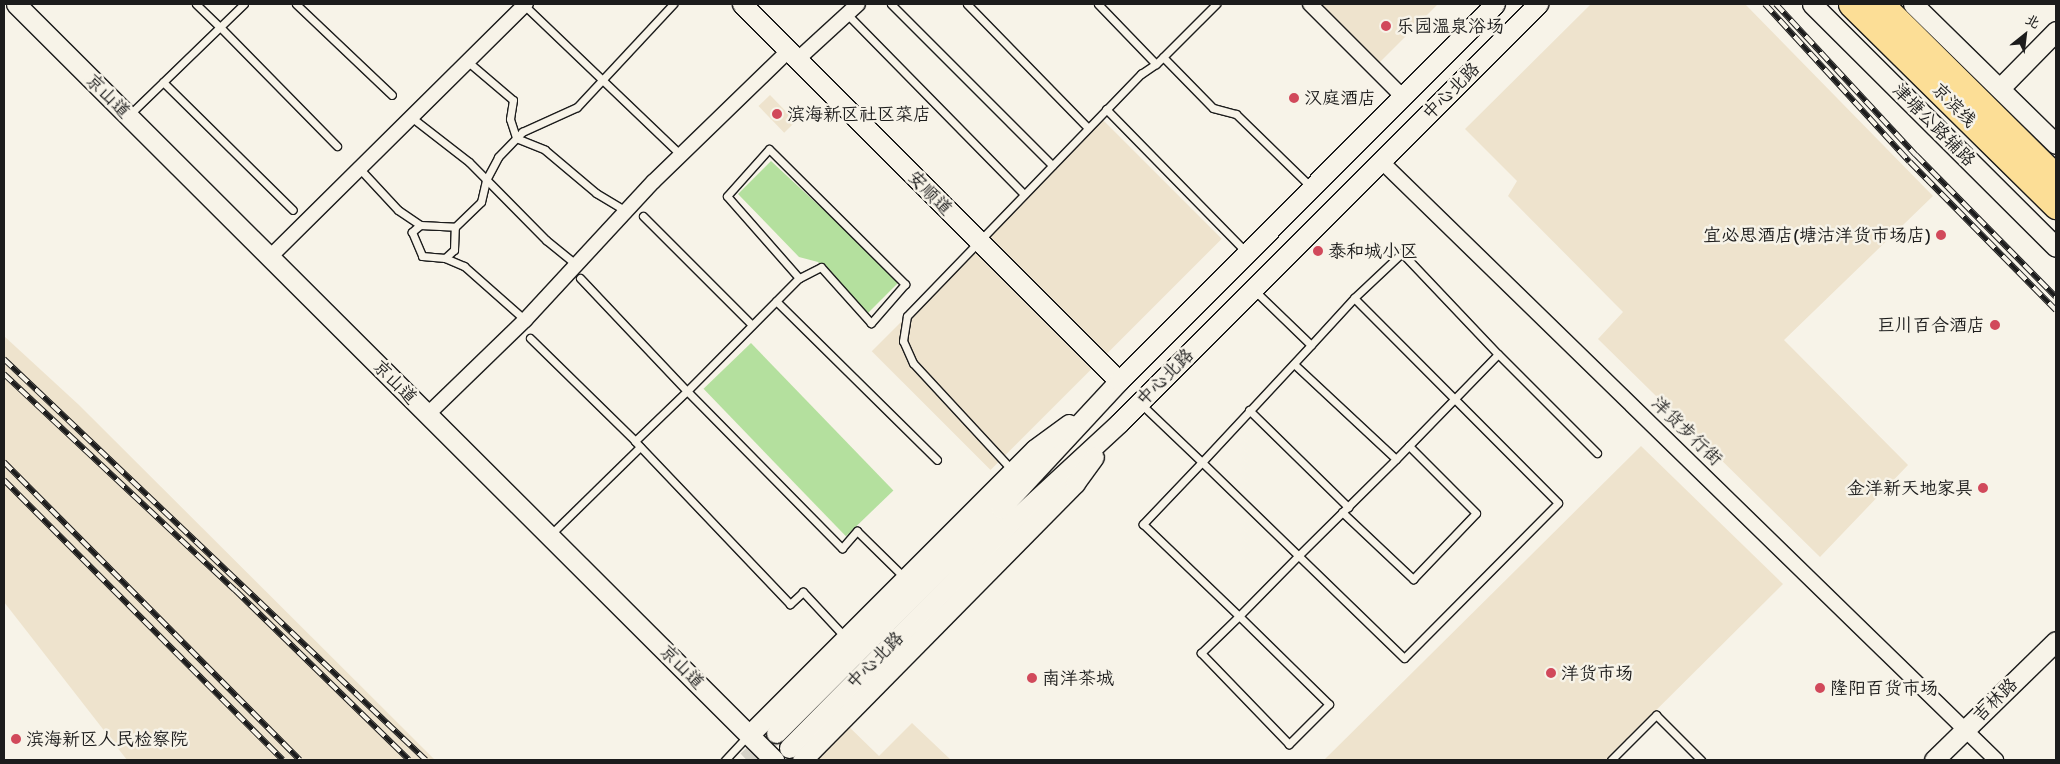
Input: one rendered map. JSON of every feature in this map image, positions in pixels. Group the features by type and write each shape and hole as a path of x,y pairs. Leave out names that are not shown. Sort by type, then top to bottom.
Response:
{"highway":[{"name":"京滨线","path":"1851,4 2056,206"},
{"name":"京滨线","path":"1881,4 2056,177"}],"street":[{"name":"京山道","path":"16,4 774,760"},
{"path":"270,257 525,4"},
{"name":"安顺道","path":"742,4 1119,381"},
{"path":"428,414 525,320 681,155 793,55 858,4"},
{"path":"1310,4 1403,97"},
{"name":"中心北路","path":"776,733 1002,508 1119,381 1496,4"},
{"name":"中心北路","path":"795,754 1075,483 1118,423 1538,4"},
{"name":"津塘公路辅路","path":"1812,4 2056,247"},
{"path":"1913,4 2056,144"},
{"path":"2000,88 2056,31"},
{"name":"洋货步行街","path":"1381,161 1996,760"},
{"path":"748,735 1035,449 1098,403"},
{"name":"吉林路","path":"1934,760 2056,641"}],"lane":[{"path":"196,4 337,146"},
{"path":"128,116 244,4"},
{"path":"296,4 392,95"},
{"path":"525,4 681,155"},
{"path":"444,258 454,250 455,227 481,202 486,180 498,156 522,132 577,107 601,78 673,4"},
{"path":"891,4 1052,165"},
{"path":"967,4 1088,128"},
{"path":"1098,4 1156,64"},
{"path":"1013,472 913,363 903,341 907,316 1106,109 1141,74 1156,64 1211,6"},
{"path":"847,14 1024,194"},
{"path":"1163,57 1213,108 1236,114 1312,188"},
{"path":"467,61 513,100 510,119 516,138 545,150 596,193 626,211"},
{"path":"163,82 293,210"},
{"path":"1106,109 1247,253"},
{"path":"410,117 469,162 546,240 576,264"},
{"path":"550,535 687,391 799,278 821,267 871,323 905,284 769,149 727,196 799,278"},
{"path":"359,168 398,210 420,225 455,227"},
{"path":"643,216 752,325"},
{"path":"420,225 412,232 422,256 444,258 464,266 525,320"},
{"path":"1498,354 1455,400 1239,616 1201,653 1289,744 1330,704 1239,616 1143,524 1354,298 1402,254 1597,453"},
{"path":"580,278 687,391 842,548 856,531 905,578"},
{"path":"1253,289 1311,345"},
{"path":"1140,402 1404,658 1558,503 1354,298"},
{"path":"776,301 937,460"},
{"path":"530,338 637,444 790,604 803,592 845,637"},
{"path":"1294,364 1396,458"},
{"path":"1249,410 1413,579 1476,513 1409,446"},
{"path":"1612,760 1656,715 1701,760"},
{"path":"725,760 748,735"}],"shaded area":[{"path":"1320,4 1438,4 1379,63"},
{"path":"1591,4 1745,4 1933,196 1784,340 1908,465 1820,557 1598,339 1623,312 1508,196 1517,181 1465,129"},
{"name":"滨海新区社区菜店","path":"770,95 796,122 784,133 758,106"},
{"path":"1103,120 1222,239 991,470 872,351"},
{"path":"4,336 79,405 435,760 127,760 4,602"},
{"name":"洋货市场","path":"1641,446 1783,584 1606,760 1324,760"},
{"path":"842,720 879,756 912,723 951,760 802,760"}],"green space":[{"path":"771,161 900,281 868,313 818,262 799,257 738,194"},
{"path":"751,343 893,490 846,536 704,389"}],"tunnel":[{"path":"747,760 776,733"}],"railway":[{"path":"1765,4 1910,162 2056,310"},
{"path":"1776,4 1916,155 2056,297"},
{"path":"4,359 426,760"},
{"path":"4,374 235,590 409,760"},
{"path":"4,462 300,760"},
{"path":"4,480 283,760"}],"place":[{"name":"乐园温泉浴场","path":"1386,26"},
{"name":"汉庭酒店","path":"1294,98"},
{"name":"滨海新区社区菜店","path":"777,114"},
{"name":"宜必思酒店(塘沽洋货市场店)","path":"1941,235"},
{"name":"泰和城小区","path":"1318,251"},
{"name":"巨川百合酒店","path":"1995,325"},
{"name":"金洋新天地家具","path":"1983,488"},
{"name":"洋货市场","path":"1551,673"},
{"name":"南洋茶城","path":"1032,678"},
{"name":"隆阳百货市场","path":"1820,688"},
{"name":"滨海新区人民检察院","path":"16,739"}]}
